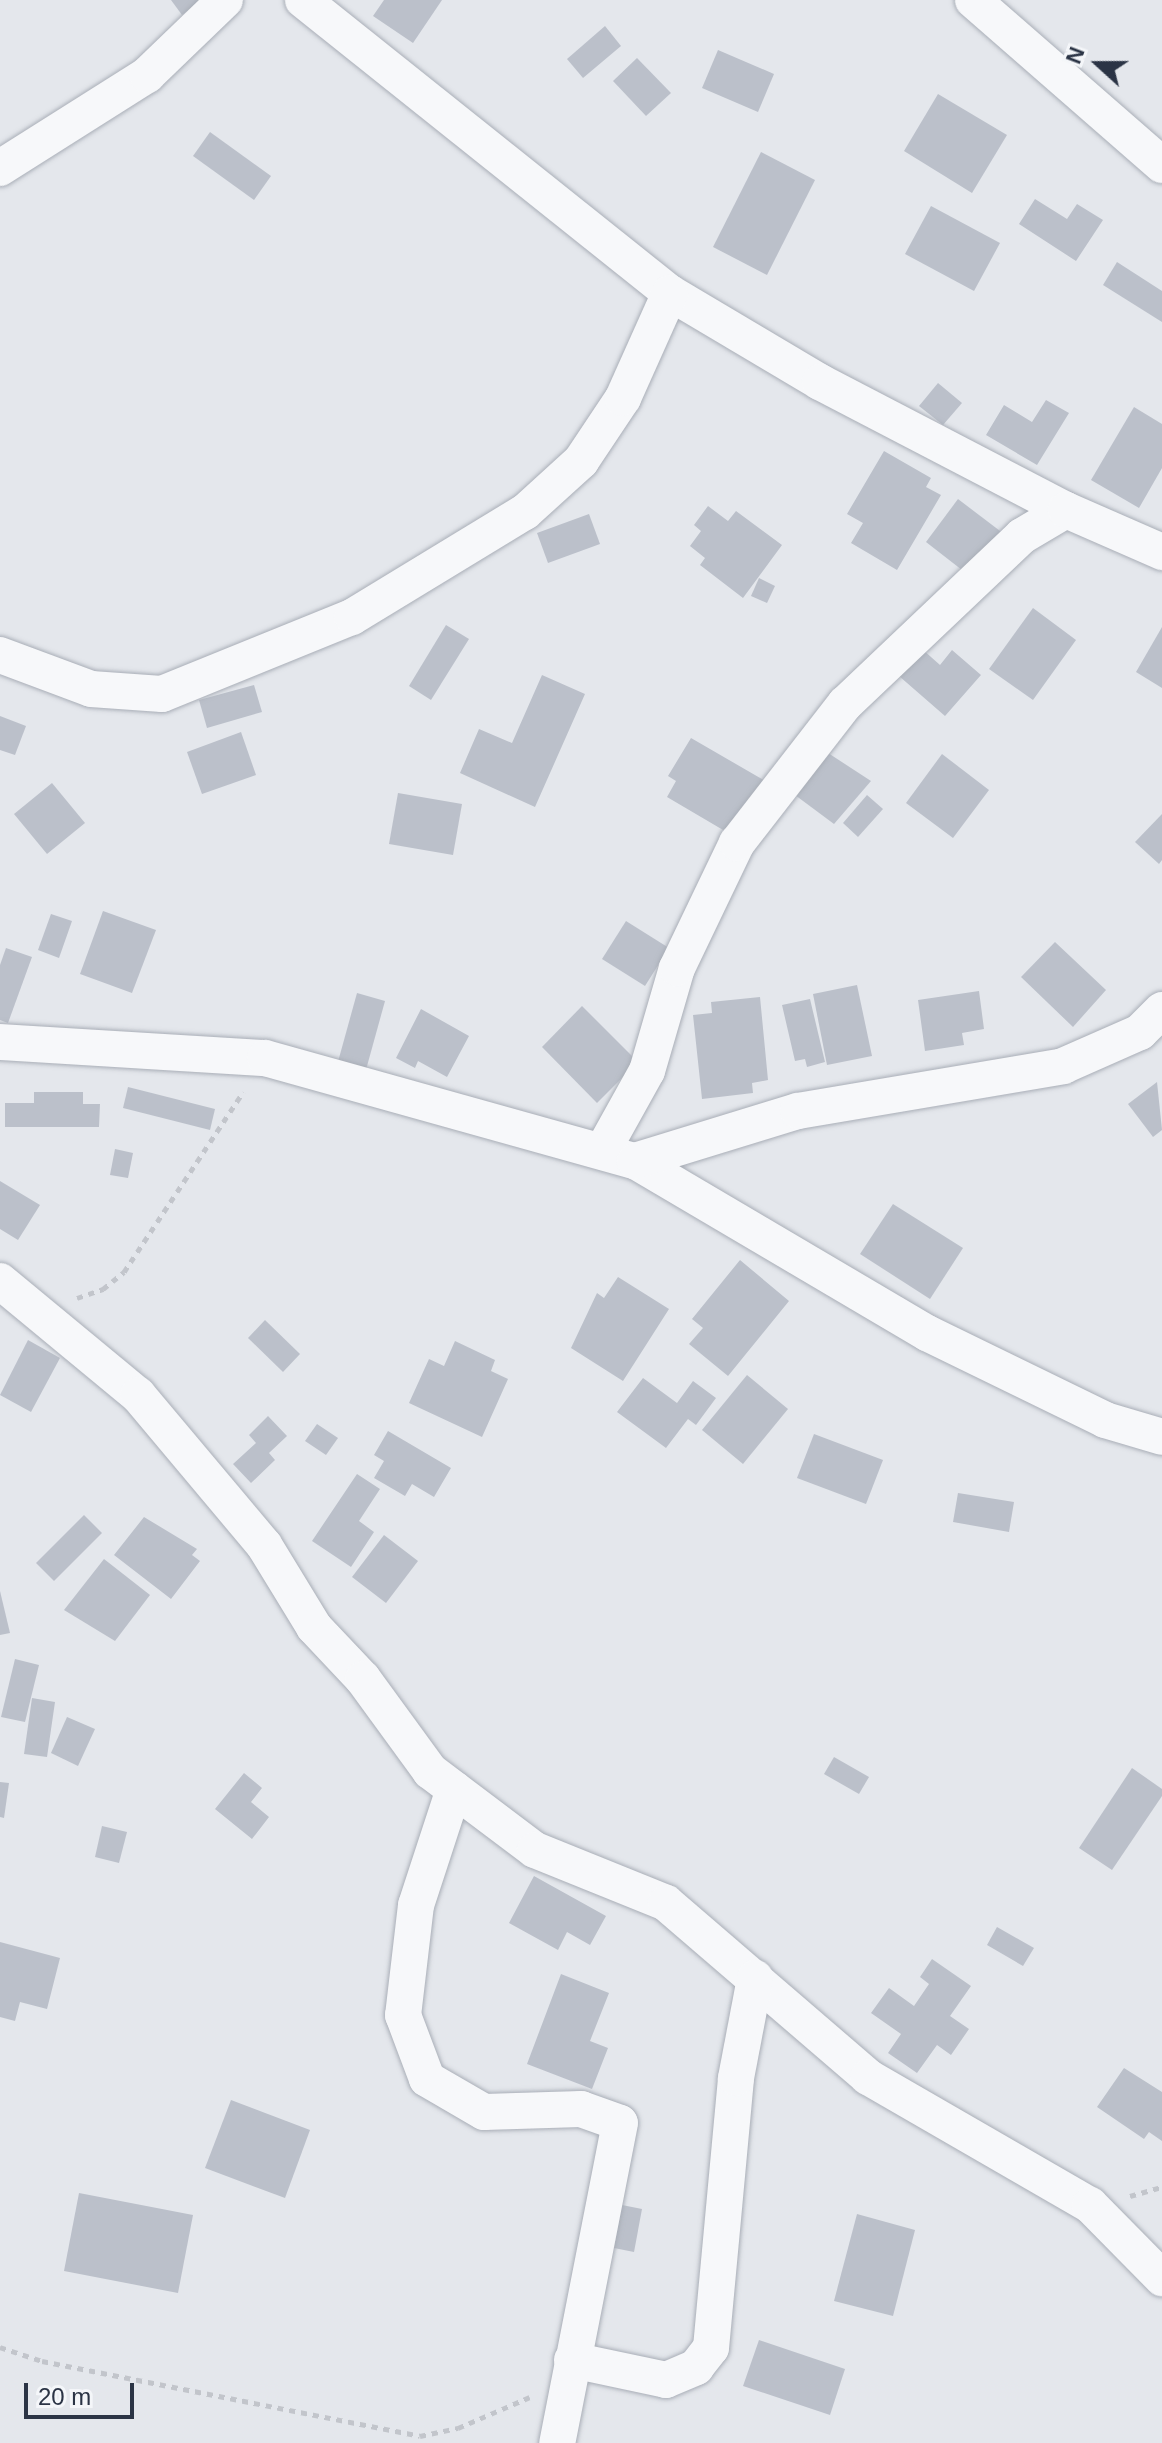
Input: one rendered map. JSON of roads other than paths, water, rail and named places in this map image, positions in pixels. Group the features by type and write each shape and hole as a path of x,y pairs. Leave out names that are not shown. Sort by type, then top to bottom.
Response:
{"street":[{"path":"0,168 147,75 225,0"},
{"path":"303,0 670,293 820,382 1066,510 1162,552"},
{"path":"973,0 1162,165"},
{"path":"0,655 91,689 162,694 352,617 525,512 581,461 623,398 670,293"},
{"path":"619,1156 677,968 737,843 845,704 1022,536 1066,510"},
{"path":"619,1156 798,1111 1063,1066 1140,1032 1162,1010"},
{"path":"0,1042 265,1058 619,1156 927,1333 1105,1420 1162,1437"},
{"path":"0,1281 138,1395 264,1545 314,1627 363,1679 430,1771 535,1850 666,1903 868,2077 1090,2205 1162,2278"},
{"path":"454,1789 416,1905 403,2015 427,2079 484,2112 581,2109 620,2123 557,2443"},
{"path":"570,2371 666,2380 696,2367 711,2348 736,2078 755,1978"}]}
